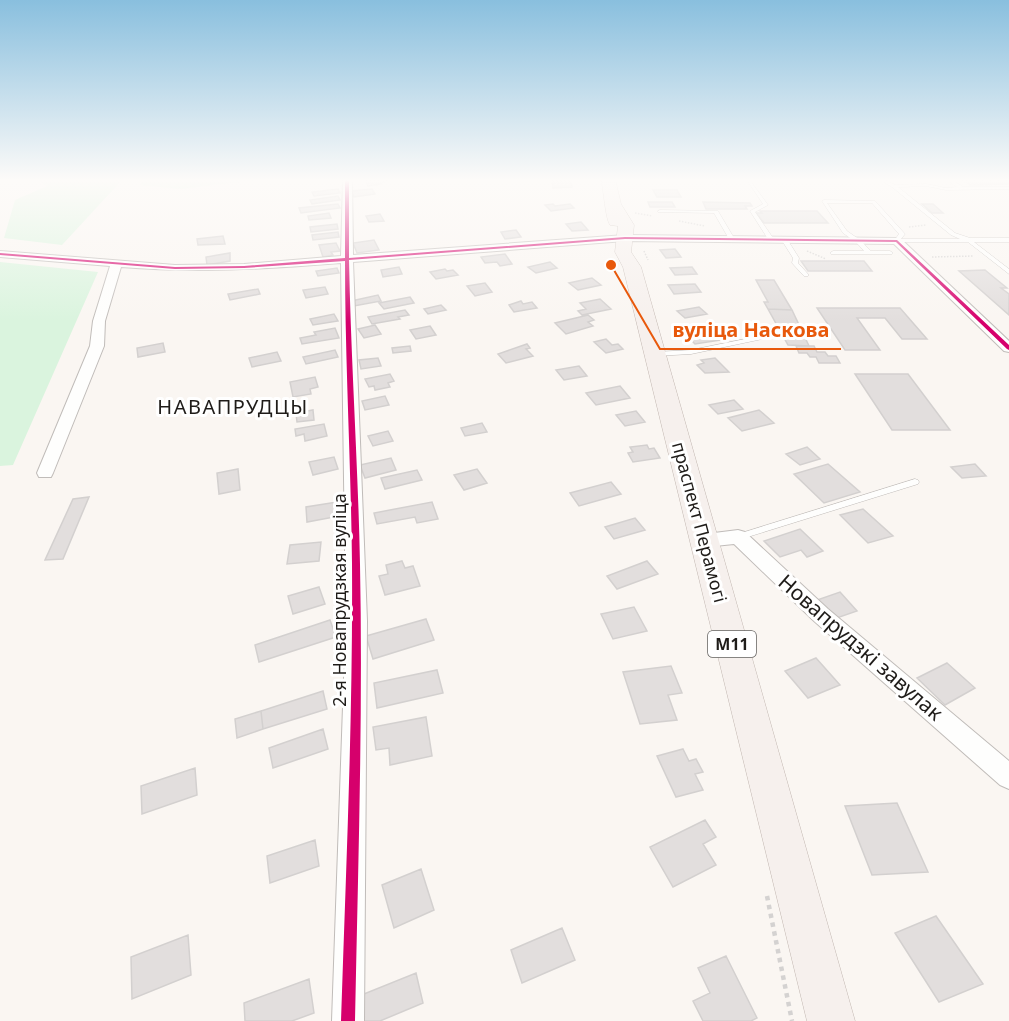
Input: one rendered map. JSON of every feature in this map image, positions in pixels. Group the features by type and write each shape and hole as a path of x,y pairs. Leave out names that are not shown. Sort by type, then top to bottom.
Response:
{"main road":[{"name":"праспект Перамогі","path":"616,227 628,252 831,1021"}],"street":[{"name":"2-я Новапрудзкая вуліца","path":"345,227 356,565 354,803 348,1021"},
{"path":"0,254 117,265 175,268 244,267 345,259 628,252 731,238 858,241 898,235 1009,348"},
{"path":"45,473 97,346 99,321 117,265"},
{"path":"705,540 738,537"},
{"name":"Новапрудзкі завулак","path":"738,537 821,615 1009,777"}],"lane":[{"path":"724,227 731,238"},
{"path":"762,227 770,238"},
{"path":"841,227 869,254"},
{"path":"892,227 898,235 1009,240"},
{"path":"944,227 953,234 969,240 1009,272"},
{"path":"784,239 796,258 795,263 806,275"},
{"path":"833,253 890,254"},
{"path":"655,354 691,352 765,337"},
{"path":"738,537 915,482"}],"path":[{"path":"898,235 915,227"},
{"path":"806,251 830,261 822,253"}],"green space":[{"path":"7,227 79,227 62,245 4,238"},
{"path":"0,262 98,272 13,465 0,466"}],"building":[{"path":"310,227 338,227 338,229 311,232"},
{"path":"568,227 585,227 588,230 572,231"},
{"path":"516,230 521,237 505,239 501,232"},
{"path":"338,232 339,237 313,240 312,235"},
{"path":"223,236 225,244 198,245 197,239"},
{"path":"374,240 379,250 357,253 353,243"},
{"path":"336,243 340,251 331,252 333,255 323,257 319,245"},
{"path":"675,249 681,257 666,258 660,250"},
{"path":"230,253 230,261 207,265 206,257"},
{"path":"505,254 512,264 500,266 497,262 485,263 481,257"},
{"path":"801,261 864,261 872,271 808,271"},
{"path":"550,262 557,268 536,273 528,267"},
{"path":"399,267 402,274 383,277 381,270"},
{"path":"692,267 697,274 675,275 670,268"},
{"path":"337,268 339,273 318,276 316,271"},
{"path":"453,270 458,275 436,279 430,272"},
{"path":"985,270 1007,288 1001,288 1009,294 1009,315 959,271"},
{"path":"592,278 601,285 578,290 569,283"},
{"path":"756,280 774,280 792,310 768,309 764,302 768,302"},
{"path":"485,283 492,292 475,296 467,286"},
{"path":"695,284 701,292 674,294 668,285"},
{"path":"325,287 328,294 306,298 303,290"},
{"path":"258,289 260,294 230,300 228,294"},
{"path":"378,295 381,301 354,306 351,301"},
{"path":"410,297 414,303 384,309 379,303"},
{"path":"600,299 611,309 582,315 578,311 586,309 580,303"},
{"path":"521,301 523,304 532,302 537,308 514,312 509,305"},
{"path":"441,305 446,310 428,314 424,309"},
{"path":"699,307 707,314 685,318 677,311"},
{"path":"817,308 900,308 927,339 902,339 885,318 857,318 880,350 845,350"},
{"path":"768,309 792,310 809,346 788,345"},
{"path":"405,310 409,315 398,317 400,319 372,324 368,317"},
{"path":"334,314 338,321 313,325 310,319"},
{"path":"588,315 594,320 588,322 593,326 566,334 555,323"},
{"path":"375,325 381,334 364,338 358,329"},
{"path":"430,326 436,335 416,339 410,330"},
{"path":"335,328 339,338 302,344 300,338 316,335 314,332"},
{"path":"717,330 727,339 695,344 686,335"},
{"path":"606,339 612,345 618,344 623,349 606,353 594,342"},
{"path":"163,343 165,352 138,357 137,348"},
{"path":"527,344 530,348 526,349 533,356 506,363 498,354"},
{"path":"410,346 411,351 393,353 392,348"},
{"path":"796,346 814,346 817,352 836,356 840,363 819,363 816,357 810,357 807,353 799,353"},
{"path":"335,350 338,357 306,364 303,357"},
{"path":"277,352 281,361 252,367 249,358"},
{"path":"378,358 381,366 361,369 359,360"},
{"path":"715,358 729,372 705,373 697,365 704,363 701,360"},
{"path":"579,366 587,376 564,380 556,370"},
{"path":"390,374 394,381 388,383 390,387 375,390 374,386 369,387 365,379"},
{"path":"855,374 908,374 950,430 892,430"},
{"path":"315,377 318,387 310,389 311,394 293,397 290,382"},
{"path":"620,386 630,398 596,405 586,393"},
{"path":"385,396 389,405 365,410 362,401"},
{"path":"734,400 743,409 718,414 709,405"},
{"path":"313,410 314,420 297,422 296,413"},
{"path":"759,410 774,423 742,431 728,418"},
{"path":"636,411 645,422 625,426 616,415"},
{"path":"482,423 487,432 465,436 461,428"},
{"path":"324,424 327,436 305,441 304,434 296,436 295,429"},
{"path":"388,431 393,441 373,446 368,436"},
{"path":"647,445 649,449 654,448 660,458 633,462 628,453 633,452 630,447"},
{"path":"807,447 820,459 800,465 786,454"},
{"path":"334,457 338,469 313,475 309,462"},
{"path":"391,458 396,470 365,478 360,465"},
{"path":"828,464 860,492 824,503 794,474"},
{"path":"975,464 986,476 962,478 951,467"},
{"path":"238,469 240,490 219,494 217,473"},
{"path":"477,469 487,483 464,490 454,475"},
{"path":"417,470 422,480 385,489 381,478"},
{"path":"611,482 621,494 579,506 570,493"},
{"path":"89,497 63,559 45,560 73,499"},
{"path":"343,501 345,515 307,522 306,507"},
{"path":"432,502 438,519 417,523 415,517 377,524 374,513"},
{"path":"863,509 893,536 868,543 840,515"},
{"path":"635,518 645,530 614,539 605,527"},
{"path":"800,529 823,551 807,557 801,550 780,557 764,541"},
{"path":"321,542 319,561 287,564 290,545"},
{"path":"402,561 405,568 413,566 420,586 385,595 379,576 388,574 386,565"},
{"path":"647,561 658,574 617,589 607,576"},
{"path":"319,587 325,604 293,614 288,596"},
{"path":"840,592 857,611 834,619 817,600"},
{"path":"634,607 647,631 613,639 601,614"},
{"path":"426,619 434,640 373,659 366,636"},
{"path":"330,620 336,637 259,662 255,645"},
{"path":"816,658 840,685 808,698 785,671"},
{"path":"947,663 975,688 945,705 917,678"},
{"path":"671,666 682,693 668,695 677,720 640,724 623,672"},
{"path":"437,670 443,693 377,708 374,683"},
{"path":"323,691 327,709 263,729 261,711"},
{"path":"261,711 263,729 237,738 235,719"},
{"path":"426,717 432,756 390,765 389,748 376,750 373,727"},
{"path":"323,729 328,749 273,768 269,748"},
{"path":"683,749 689,761 696,759 703,772 695,774 703,790 676,797 657,756"},
{"path":"195,768 197,795 142,814 141,786"},
{"path":"897,803 928,872 872,875 845,806"},
{"path":"705,820 716,837 703,844 716,865 673,887 650,847"},
{"path":"315,840 319,866 270,883 267,856"},
{"path":"421,869 434,910 394,928 382,885"},
{"path":"936,916 983,984 939,1002 895,933"},
{"path":"562,928 575,960 522,983 511,950"},
{"path":"188,935 191,975 132,999 131,957"},
{"path":"726,956 757,1018 751,1021 703,1021 693,1001 710,993 698,968"},
{"path":"416,973 423,1003 380,1021 358,1021 354,998"},
{"path":"309,979 314,1013 292,1021 245,1021 244,1003"}],"cycle path":[{"path":"347,227 356,621 348,1021"},
{"path":"0,254 175,268 244,267 625,238 897,241 1009,348"}],"place":[{"name":"вуліца Наскова","path":"611,265"}],"district":[{"name":"НАВАПРУДЦЫ","path":"233,406"}]}
